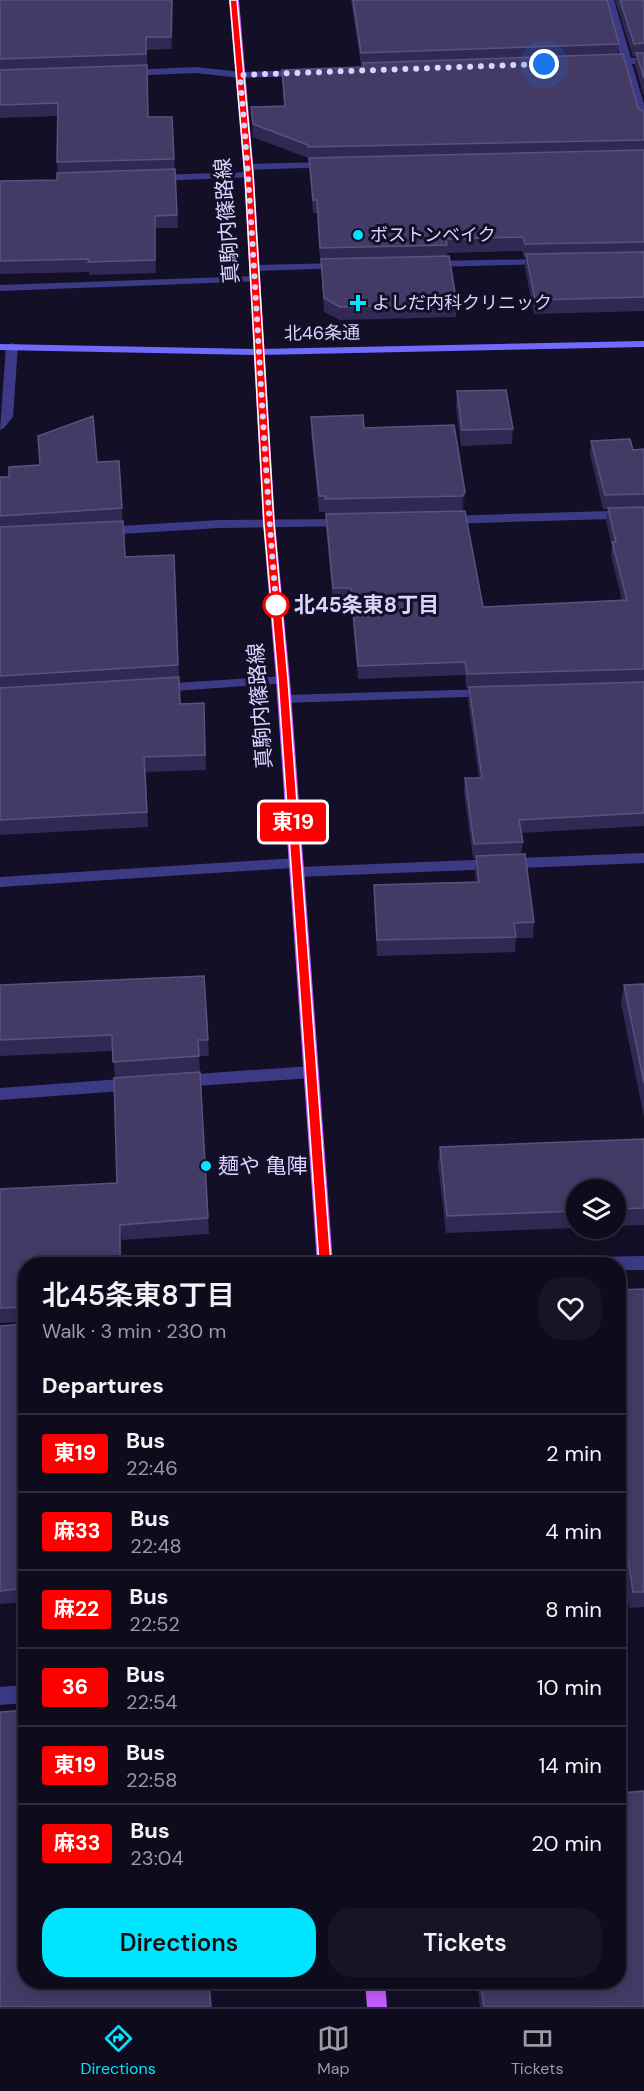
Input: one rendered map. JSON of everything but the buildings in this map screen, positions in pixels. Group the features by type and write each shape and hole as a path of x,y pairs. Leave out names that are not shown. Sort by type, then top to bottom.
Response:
{"main road":[{"name":"真駒内篠路線","path":"234,0 256,274 269,524 283,680 324,1257"},
{"path":"376,1989 377,2007"}],"street":[{"path":"609,0 644,120"},
{"path":"588,63 644,62"},
{"path":"115,73 196,70 240,75 310,73"},
{"path":"141,178 341,165"},
{"path":"422,264 562,262"},
{"path":"0,288 256,274 352,266"},
{"name":"北46条通","path":"6,347 259,352 644,344"},
{"path":"0,426 7,417 6,347"},
{"path":"433,520 644,514"},
{"path":"92,532 362,522"},
{"path":"141,689 283,680"},
{"path":"284,699 504,693"},
{"path":"0,882 296,868 644,858"},
{"path":"0,1094 311,1072"},
{"path":"626,1263 644,1263"},
{"path":"0,1696 18,1695"}],"bus line":[{"name":"東19","path":"234,0 249,175 269,524 283,680 324,1257"}],"place":[{"name":"ボストンベイク","path":"358,235"},
{"name":"よしだ内科クリニック","path":"358,303"},
{"name":"北45条東8丁目","path":"276,605"},
{"name":"麺や 亀陣","path":"206,1166"}],"route":[{"path":"276,605 277,613 269,524 249,175 240,75 544,64"}]}
